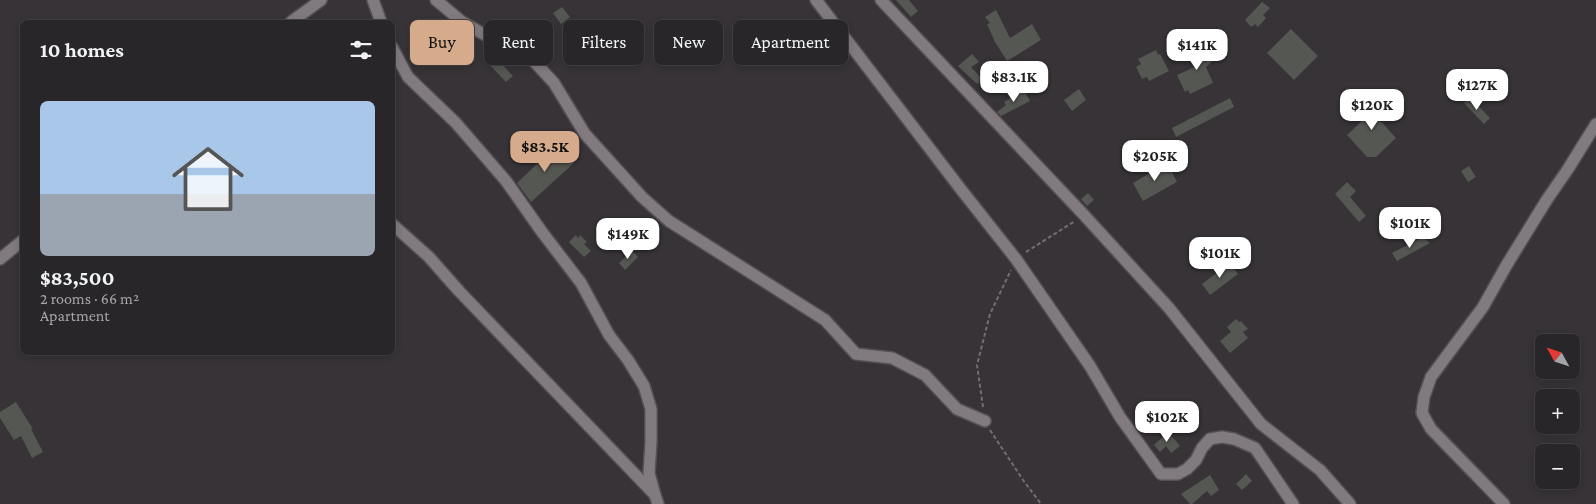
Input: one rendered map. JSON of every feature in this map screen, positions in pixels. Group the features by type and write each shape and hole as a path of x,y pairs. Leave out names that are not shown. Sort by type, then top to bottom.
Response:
{"street":[{"path":"294,20 321,0"},
{"path":"373,0 380,20"},
{"path":"436,0 461,21 485,35 512,42 529,56 554,83 585,134 642,197 669,221 826,320 856,354 892,358 925,375 957,409 985,421"},
{"path":"816,0 902,114 1016,259 1090,366 1120,417 1161,474 1178,474 1187,469 1210,440 1222,437 1234,439 1255,448 1293,504"},
{"path":"881,0 1169,308 1261,424 1320,470 1350,504"},
{"path":"395,53 408,77 456,123 506,181 581,283 609,334 644,386 651,409 649,473 656,500"},
{"path":"1504,504 1431,429 1422,413 1424,397 1431,378 1483,307 1541,209 1596,124"},
{"path":"395,227 429,257 656,500"},
{"path":"0,259 20,243"}],"path":[{"path":"1041,504 985,421 977,365 990,314 1016,259 1084,215"}],"building":[{"path":"896,0 909,0 918,11 911,17"},
{"path":"1262,2 1270,8 1263,15 1266,18 1258,27 1255,24 1251,27 1245,20"},
{"path":"562,7 570,17 563,20 561,24 553,13"},
{"path":"996,10 1010,38 1032,24 1041,40 1007,61 995,42 987,24 990,23 985,17"},
{"path":"1291,29 1318,56 1294,80 1267,53"},
{"path":"1199,44 1214,60 1206,67 1213,83 1190,94 1188,90 1185,92 1177,75 1197,66 1187,55"},
{"path":"1156,50 1169,71 1149,81 1147,77 1142,79 1136,67 1141,64 1138,59"},
{"path":"972,54 979,62 971,67 982,79 977,84 958,66"},
{"path":"490,65 503,65 513,76 506,82"},
{"path":"1079,89 1086,100 1072,111 1064,100"},
{"path":"1024,90 1030,101 1001,116 997,112 1006,105 1004,102"},
{"path":"1381,96 1390,105 1377,117 1396,138 1376,157 1367,157 1347,135 1365,118 1361,114"},
{"path":"1470,97 1490,118 1484,124 1464,103"},
{"path":"1230,98 1234,107 1176,137 1172,128"},
{"path":"558,144 574,163 531,202 517,183"},
{"path":"1167,163 1177,182 1143,201 1133,183"},
{"path":"1469,166 1476,177 1468,182 1461,171"},
{"path":"1347,182 1356,191 1350,197 1366,216 1359,222 1335,194"},
{"path":"1088,193 1094,200 1087,206 1081,199"},
{"path":"576,235 578,238 580,235 587,242 584,244 591,251 584,257 569,242"},
{"path":"1423,237 1430,243 1397,261 1392,253"},
{"path":"632,251 638,257 625,270 619,263"},
{"path":"1230,263 1238,274 1210,295 1202,284"},
{"path":"1236,319 1239,322 1241,321 1248,329 1243,332 1248,338 1230,353 1220,341 1231,332 1227,327"},
{"path":"16,402 33,429 31,429 43,452 32,458 21,436 14,440 0,418 0,412"},
{"path":"1168,432 1180,446 1171,453 1166,446 1160,452 1154,445"},
{"path":"1246,474 1252,481 1242,490 1236,484"},
{"path":"1210,475 1219,490 1211,496 1207,491 1190,504 1181,494"}]}
